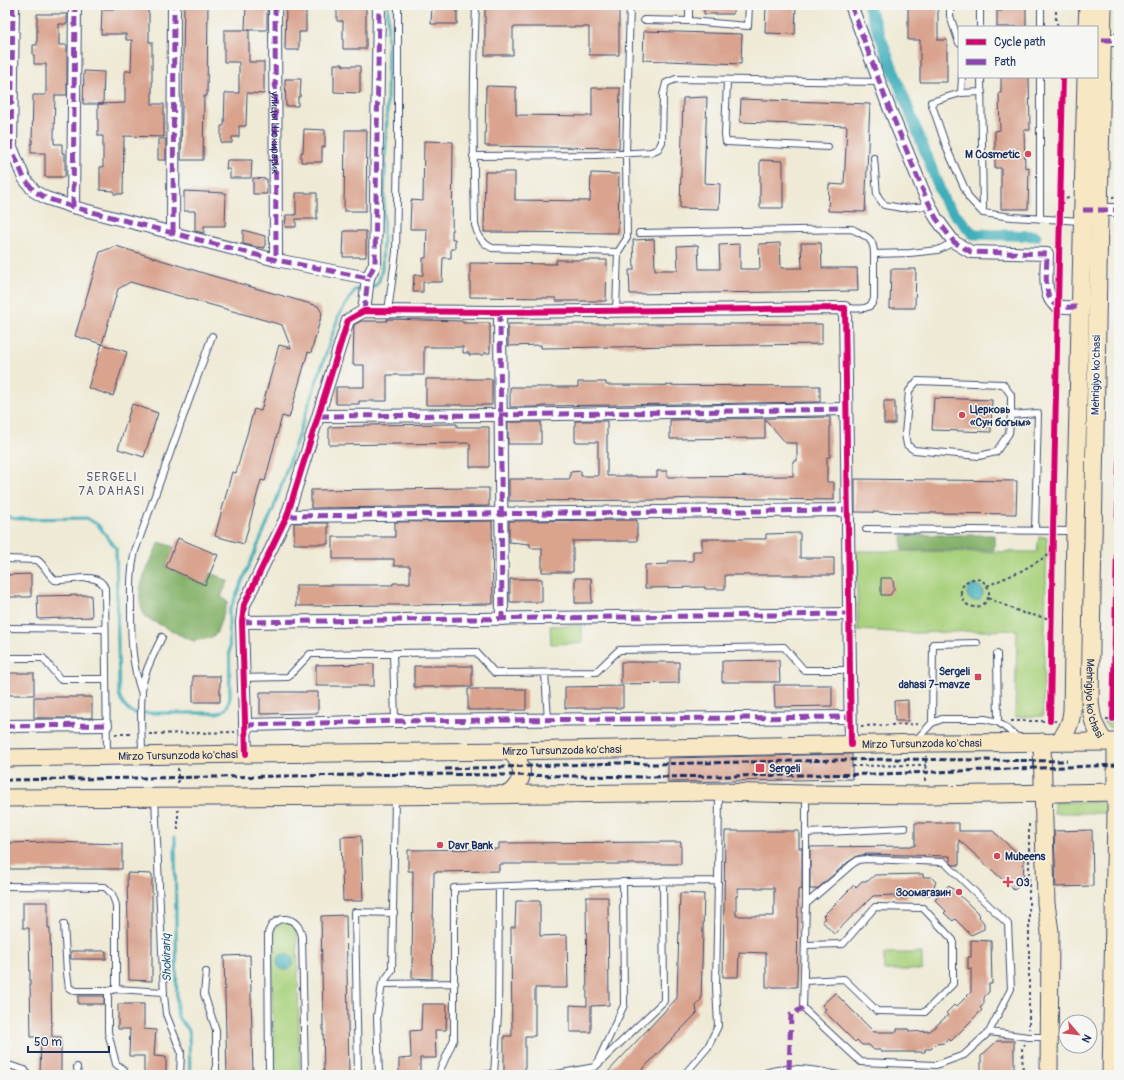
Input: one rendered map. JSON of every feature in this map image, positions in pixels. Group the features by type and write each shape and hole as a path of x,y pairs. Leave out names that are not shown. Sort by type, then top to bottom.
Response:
{"main road":[{"path":"1087,26 1088,5"},
{"name":"Mehrigiyo ko'chasi","path":"1050,742 1063,737 1069,727 1072,711 1075,530 1085,210 1102,40 1103,5"},
{"name":"Mehrigiyo ko'chasi","path":"1086,78 1085,210 1090,699 1092,720 1097,732 1113,742 1117,792 1115,1057 1111,1075"},
{"name":"Mirzo Tursunzoda ko'chasi","path":"5,758 1025,742 1113,742"},
{"path":"1049,1075 1050,932 1046,903 1043,794 1050,742"},
{"path":"509,794 521,780 522,770 518,759 510,751"},
{"path":"5,798 395,796 719,792 925,795 1117,792"}],"street":[{"path":"13,5 8,148 24,178 34,190 46,198 73,207 276,260 368,280"},
{"path":"73,207 75,5"},
{"path":"173,233 174,5"},
{"name":"улицы Шокирарик","path":"275,5 276,260"},
{"path":"364,311 368,280 375,264 379,5"},
{"path":"851,5 879,82 930,206 936,218 954,242 971,252 1047,254 1047,294 1053,304 1058,306 1081,307"},
{"path":"1102,40 1119,40"},
{"path":"1085,210 1119,210"},
{"path":"246,754 242,622 244,605 287,516 348,320 364,311 500,312 845,308 851,745"},
{"path":"500,312 502,619"},
{"path":"319,416 500,415 846,409"},
{"path":"287,516 848,510"},
{"path":"242,622 849,614"},
{"path":"245,725 395,721 850,717"},
{"path":"5,726 106,725"}],"lane":[{"path":"388,311 396,252 398,5"},
{"path":"476,5 473,62 475,225 480,239 485,245 492,248 618,252"},
{"path":"616,311 618,252 627,238 626,154 630,5"},
{"path":"689,5 689,21"},
{"path":"644,20 689,21 748,26 749,5"},
{"path":"950,5 950,16 958,40"},
{"path":"980,5 980,26"},
{"path":"1041,5 1041,26"},
{"path":"961,93 962,78"},
{"path":"981,78 983,213"},
{"path":"1040,78 1040,219"},
{"path":"474,156 596,155 651,152 658,149 662,142 663,95 666,83 676,79 879,82"},
{"path":"728,80 725,135 726,142 828,147"},
{"path":"982,92 961,93 931,102 947,149 969,198 983,213 1040,219 1060,220 1085,210"},
{"path":"874,158 877,195 884,204 902,208 930,206"},
{"path":"639,233 852,229 871,240 873,243 874,299 873,304 869,307 845,308"},
{"path":"874,254 910,253 938,250 954,242"},
{"path":"142,694 138,685 131,649 131,570 134,551 212,336"},
{"path":"917,381 1003,384 1011,395 1011,415 1009,433 996,452 979,456 914,450 907,445 906,434 909,391 917,381"},
{"path":"1011,415 1038,413 1035,530"},
{"path":"866,529 1075,530"},
{"path":"5,559 37,560 55,580 92,578 100,581 105,588 107,756"},
{"path":"5,628 105,629"},
{"path":"142,755 143,682 149,664 162,637"},
{"path":"932,723 933,644 976,643"},
{"path":"243,678 288,677 310,654 476,652 495,673 546,673 596,672 619,650 784,647 804,670 850,670"},
{"path":"393,654 395,721"},
{"path":"997,654 998,722"},
{"path":"5,658 43,658 60,679 105,679"},
{"path":"546,673 548,720"},
{"path":"912,744 932,723 942,719 985,719 998,722 1025,742"},
{"path":"684,1075 708,1047 718,1026 716,986 719,792"},
{"path":"806,794 807,833 803,1008 861,1062 936,1065 964,1055 989,1032 1011,989 1008,924 944,862 858,860 806,904"},
{"path":"379,1075 377,1016 382,984 392,970 395,796"},
{"path":"155,797 164,992 166,1014 180,1052 180,1075"},
{"path":"807,833 905,828"},
{"path":"551,1075 595,1067 664,1002 663,881"},
{"path":"438,1075 454,1039 454,888 623,882 718,881"},
{"path":"595,1067 624,1005 623,882"},
{"path":"5,886 105,887 112,894 116,904 116,989"},
{"path":"455,1075 494,1074 498,1015 499,887"},
{"path":"804,981 844,979 877,1011 925,1012 953,984 953,940 923,908 875,907 842,944 805,945"},
{"path":"358,1075 355,912 394,913"},
{"path":"269,1075 268,934 270,927 275,922 287,919 293,920 298,924 302,937 304,1075"},
{"path":"64,924 69,988 76,991 108,992 116,989 164,992"},
{"path":"206,972 204,994 216,1030 216,1075"},
{"path":"382,984 455,983"},
{"path":"108,992 108,1032 116,1064 124,1070 124,1075"},
{"path":"989,1032 1029,1037 1049,1037"},
{"path":"5,1064 25,1070 27,1075"},
{"path":"76,1067 78,1075"},
{"path":"762,1075 765,1073 789,1069 838,1075"}],"path":[{"path":"1056,5 1056,20 1058,26"},
{"path":"1059,254 1063,78"},
{"path":"1110,197 1119,196"},
{"path":"1060,200 1085,210"},
{"path":"998,722 1050,721 1052,553 1058,306"},
{"path":"1113,719 1119,462"},
{"path":"987,586 1021,571 1052,553"},
{"path":"970,580 980,580 987,586 989,590 988,598 984,603 976,607 967,604 962,596 963,587 970,580"},
{"path":"988,598 1023,613 1051,620"},
{"path":"1114,663 1119,662"},
{"path":"1102,719 1119,719"},
{"path":"178,733 178,830"},
{"path":"925,787 926,755"},
{"path":"852,766 926,765"},
{"path":"1024,1075 1022,1049 1029,1037 1029,818"}],"green space":[{"path":"902,535 994,535 994,550 902,550"},
{"path":"1039,537 1047,537 1043,716 1015,717 1017,630 914,633 858,630 856,551 1037,552"},
{"path":"159,542 174,547 166,567 205,585 211,573 228,581 221,597 228,601 216,634 210,638 194,641 145,617 140,602 141,586 145,573"},
{"path":"582,625 582,643 551,644 550,626"},
{"path":"1103,722 1119,722 1119,730 1108,727"},
{"path":"1054,802 1108,802 1108,813 1054,813"},
{"path":"285,922 294,926 297,936 300,1075 274,1075 271,937 275,927"},
{"path":"884,953 922,953 922,970 884,970"}],"water":[{"path":"975,585 981,587 983,593 981,599 975,601 969,599 967,593 969,587"},
{"path":"285,954 292,959 293,962 288,969 285,970 278,965 277,962 282,955"}],"building":[{"path":"126,5 148,5 149,42 152,42 152,104 164,104 164,137 124,136 123,194 114,194 114,191 100,190 100,167 103,167 103,136 98,136 98,104 125,103 125,71 131,71 132,40 126,40 126,34 101,34 102,9 126,9"},
{"path":"184,5 208,5 207,96 204,96 203,160 181,160"},
{"path":"246,5 267,5 267,30 245,30"},
{"path":"286,5 306,5 306,32 299,32 299,50 285,50"},
{"path":"337,5 366,5 366,49 343,49 343,21 337,21"},
{"path":"432,5 457,5 457,24 431,24"},
{"path":"485,5 619,5 619,55 589,55 589,27 513,27 513,55 485,55"},
{"path":"704,5 733,5 733,14 704,14"},
{"path":"766,5 796,5 795,34 765,33"},
{"path":"908,5 938,5 938,40 947,40 947,82 920,82 920,40 908,40"},
{"path":"1002,5 1026,5 1026,26 997,26 997,11 1002,11"},
{"path":"37,14 67,14 67,24 59,24 59,45 67,45 67,95 55,95 54,134 54,144 62,144 62,153 65,153 65,177 45,177 45,153 31,153 33,95 46,95 46,64 34,64 33,55 33,45 37,45"},
{"path":"224,30 249,30 249,62 264,62 264,94 247,93 246,126 239,126 239,137 232,137 232,143 221,143 221,126 224,126 225,93 239,93 239,62 224,62"},
{"path":"644,31 742,34 741,64 643,60"},
{"path":"334,64 343,64 343,66 360,66 360,93 334,92"},
{"path":"84,71 104,72 103,104 83,104"},
{"path":"1001,78 1029,78 1030,130 1024,130 1025,168 1029,167 1028,209 1001,209 1001,168 995,168 995,131 1000,130 999,93 1001,93"},
{"path":"285,79 301,79 298,106 286,106"},
{"path":"486,86 516,87 516,115 592,116 592,88 620,88 619,148 485,146"},
{"path":"707,97 704,183 720,184 719,209 680,208 683,98"},
{"path":"741,99 870,104 865,212 828,211 829,184 844,185 847,126 740,122"},
{"path":"304,129 325,130 325,147 322,147 322,162 301,162"},
{"path":"345,130 367,130 366,211 344,211"},
{"path":"158,139 166,139 166,160 158,160"},
{"path":"424,141 453,142 452,239 455,239 455,249 451,249 451,258 443,258 442,282 423,282 423,292 413,292 414,275 423,275 423,258 426,258 427,229 410,229 411,200 423,201"},
{"path":"227,160 252,160 251,178 230,178 230,169 226,169"},
{"path":"760,160 783,161 783,208 760,208"},
{"path":"485,172 515,172 515,200 590,201 591,173 619,174 618,233 484,232"},
{"path":"253,178 267,179 267,194 253,194"},
{"path":"184,191 226,193 225,226 204,226 204,233 195,231 195,211 184,211"},
{"path":"296,193 317,193 317,219 296,219 296,227 285,227 286,215 296,215"},
{"path":"243,230 265,236 265,248 243,244"},
{"path":"344,231 366,231 366,257 343,257"},
{"path":"654,239 655,270 678,270 677,246 698,245 699,269 720,269 719,245 740,244 740,269 760,269 759,244 780,243 781,268 802,268 801,243 821,243 822,268 857,268 858,291 630,294 629,270 634,270 633,240"},
{"path":"116,246 318,306 322,313 311,353 308,352 289,418 282,416 265,481 261,480 244,544 215,536 232,472 236,473 254,409 261,411 279,345 291,348 282,325 130,282 118,289 102,344 75,336 100,252"},
{"path":"556,260 607,260 606,301 556,301 556,298 470,297 470,263 556,264"},
{"path":"891,269 916,269 915,308 890,308"},
{"path":"387,319 490,323 490,353 484,353 484,355 469,355 469,353 463,353 463,347 424,347 424,375 387,375 387,401 359,401 359,404 336,404 336,387 364,387 364,365 353,365 354,325 361,321 387,321"},
{"path":"508,324 822,324 822,344 541,348 541,345 508,346"},
{"path":"102,344 127,352 113,396 88,388"},
{"path":"426,379 492,379 492,405 426,405"},
{"path":"578,382 606,382 606,385 820,386 820,402 510,407 510,387 578,387"},
{"name":"Церковь «Сун богым»","path":"934,398 992,400 991,432 932,430"},
{"path":"884,401 895,401 895,424 884,424"},
{"path":"132,404 158,413 144,457 118,449"},
{"path":"830,417 830,457 827,457 827,482 834,482 834,500 699,498 667,500 509,501 509,479 570,479 570,472 581,471 581,476 598,476 598,442 575,442 575,421 607,421 607,476 657,477 657,471 667,471 667,477 793,476 793,461 797,461 797,443 786,443 765,419 765,438 670,439 670,420"},
{"path":"508,422 541,422 541,444 508,444"},
{"path":"457,424 457,427 489,427 489,467 470,467 470,443 329,445 329,427"},
{"path":"855,479 1017,481 1016,514 855,512"},
{"path":"489,488 489,506 311,508 311,490"},
{"path":"637,520 637,541 573,541 573,572 542,572 542,548 530,548 530,544 509,542 509,521"},
{"path":"492,521 493,604 296,606 296,585 393,585 393,583 410,583 410,566 394,566 394,559 333,559 333,537 395,537 395,522"},
{"path":"294,523 328,523 328,544 294,544"},
{"path":"800,533 800,558 834,558 834,575 725,575 725,589 705,589 705,587 645,588 645,565 669,564 668,561 693,561 693,551 702,551 702,539 766,539 766,534"},
{"path":"178,538 218,555 205,585 166,567"},
{"path":"31,574 31,597 5,597 5,575"},
{"path":"575,578 591,578 592,603 575,603"},
{"path":"881,578 891,578 893,581 894,589 890,595 881,595"},
{"path":"510,579 542,579 542,602 510,602"},
{"path":"91,595 92,617 38,619 37,596"},
{"path":"779,660 780,682 722,682 722,661"},
{"path":"621,662 679,662 679,683 621,684"},
{"path":"374,664 374,686 316,686 316,665"},
{"path":"414,666 472,666 472,687 414,687"},
{"path":"5,673 34,673 34,695 5,695"},
{"path":"193,676 220,676 220,702 193,702"},
{"path":"774,685 832,685 832,706 775,707"},
{"path":"623,686 623,708 565,708 565,687"},
{"path":"468,689 526,689 526,710 468,710"},
{"path":"260,692 318,692 318,713 260,714"},
{"path":"34,697 92,697 92,718 34,718"},
{"path":"908,700 908,721 895,721 894,701"},
{"name":"Sergeli","path":"852,754 852,779 668,782 668,758"},
{"path":"915,823 959,823 959,831 993,831 1024,859 1023,883 1014,890 959,840 959,865 953,865 950,862 950,856 866,854 857,856 848,862 817,889 810,889 810,847 915,846"},
{"path":"1092,830 1093,886 1056,887 1054,831"},
{"path":"725,831 799,831 799,848 802,848 802,889 798,890 797,987 766,987 766,953 739,952 738,977 723,977","holes":["738,888 774,888 774,916 736,916 736,896 738,896"]},
{"path":"361,836 363,901 343,901 341,837"},
{"path":"50,842 122,844 122,869 5,869 5,843"},
{"path":"681,842 681,864 499,864 499,871 434,872 432,979 412,978 413,871 408,871 408,850 499,849 499,843"},
{"path":"127,873 152,874 152,981 129,980"},
{"path":"923,874 923,877 931,877 936,882 930,895 907,895 907,898 895,898 895,895 873,896 834,934 822,921 825,918 823,916 854,885 856,887 862,881 868,881 875,875"},
{"path":"949,885 980,915 979,917 984,923 984,929 971,935 955,919 953,921 944,913 946,911 935,900"},
{"path":"680,893 704,894 701,1000 696,1006 697,1013 637,1075 605,1075 677,998"},
{"path":"586,897 608,897 609,1005 591,1006 591,1032 570,1032 570,1005 587,1006"},
{"path":"516,901 540,901 540,936 567,935 568,988 535,988 535,1036 525,1036 525,1075 504,1075 504,1036 512,1036 511,927 515,927"},
{"path":"23,902 48,902 48,928 50,928 52,1037 61,1037 61,1075 40,1075 41,1037 31,1037 29,928 23,928"},
{"path":"346,915 349,1075 324,1075 321,916"},
{"path":"971,940 991,941 992,984 989,984 989,992 984,997 984,1004 980,1008 982,1010 951,1041 949,1039 944,1043 936,1044 931,1049 925,1049 925,1052 881,1052 881,1050 874,1050 869,1045 862,1045 857,1040 855,1042 824,1011 826,1009 822,1005 835,993 874,1032 897,1032 897,1029 909,1029 909,1032 930,1031 948,1015 946,1013 954,1005 956,1007 971,992 971,968 968,969 968,957 971,957"},
{"path":"71,951 106,951 106,959 71,959"},
{"path":"250,955 253,1075 227,1075 224,956"},
{"path":"78,996 104,996 104,1004 78,1004"},
{"path":"118,1004 144,1004 144,1029 156,1030 154,1056 166,1057 166,1075 144,1075 144,1056 129,1056 130,1029 118,1029"},
{"path":"422,1004 447,1004 446,1030 435,1030 436,1058 420,1058 420,1075 399,1075 399,1059 411,1058 410,1031 421,1030"},
{"path":"997,1041 1014,1041 1014,1075 981,1075 981,1056"}],"waterway":[{"path":"370,287 374,287 379,281 382,269 387,112 388,5"},
{"path":"868,5 945,203 973,234 1036,236"},
{"path":"5,515 18,519 87,518 98,525 116,548 119,694 122,703 126,708 134,713 217,713 225,710 230,698 229,612 273,510 339,315 355,290 365,288"},
{"name":"Shokirariq","path":"175,837 177,1013 179,1019 189,1030 190,1075"}],"railway":[{"path":"445,769 618,763 652,764 889,759 1067,761"},
{"path":"5,780 426,774 648,777 880,774 1119,765"}],"marked path":[{"path":"13,5 11,147 24,178 34,191 46,198 73,207 276,260 368,278 375,264 379,5"},
{"path":"73,207 75,5"},
{"path":"173,233 174,5"},
{"path":"275,5 276,260"},
{"path":"851,5 888,105 924,193 936,218 954,242 971,252 1047,254 1046,283 1047,291 1053,303 1058,306 1081,307"},
{"path":"1102,40 1119,40"},
{"path":"1083,210 1119,210"},
{"path":"364,311 368,278"},
{"path":"500,312 502,619"},
{"path":"319,416 500,415 846,409"},
{"path":"287,516 848,510"},
{"path":"242,622 849,614"},
{"path":"245,725 395,721 850,717"},
{"path":"5,726 106,725"},
{"path":"789,1069 791,1015 803,1008"}],"cycle path":[{"path":"1050,721 1063,78"},
{"path":"246,754 242,622 244,605 287,516 348,320 364,311 500,312 845,308 851,745"},
{"path":"1113,719 1119,462"}],"place":[{"name":"M Cosmetic","path":"1028,154"},
{"name":"Церковь «Сун богым»","path":"962,415"},
{"name":"Sergeli dahasi 7-mavze","path":"978,677"},
{"name":"Sergeli","path":"760,768"},
{"name":"Davr Bank","path":"440,845"},
{"name":"Mubeens","path":"997,856"},
{"name":"03","path":"1008,882"},
{"name":"Зоомагазин","path":"959,892"}],"district":[{"name":"SERGELI 7A DAHASI","path":"112,484"}]}
